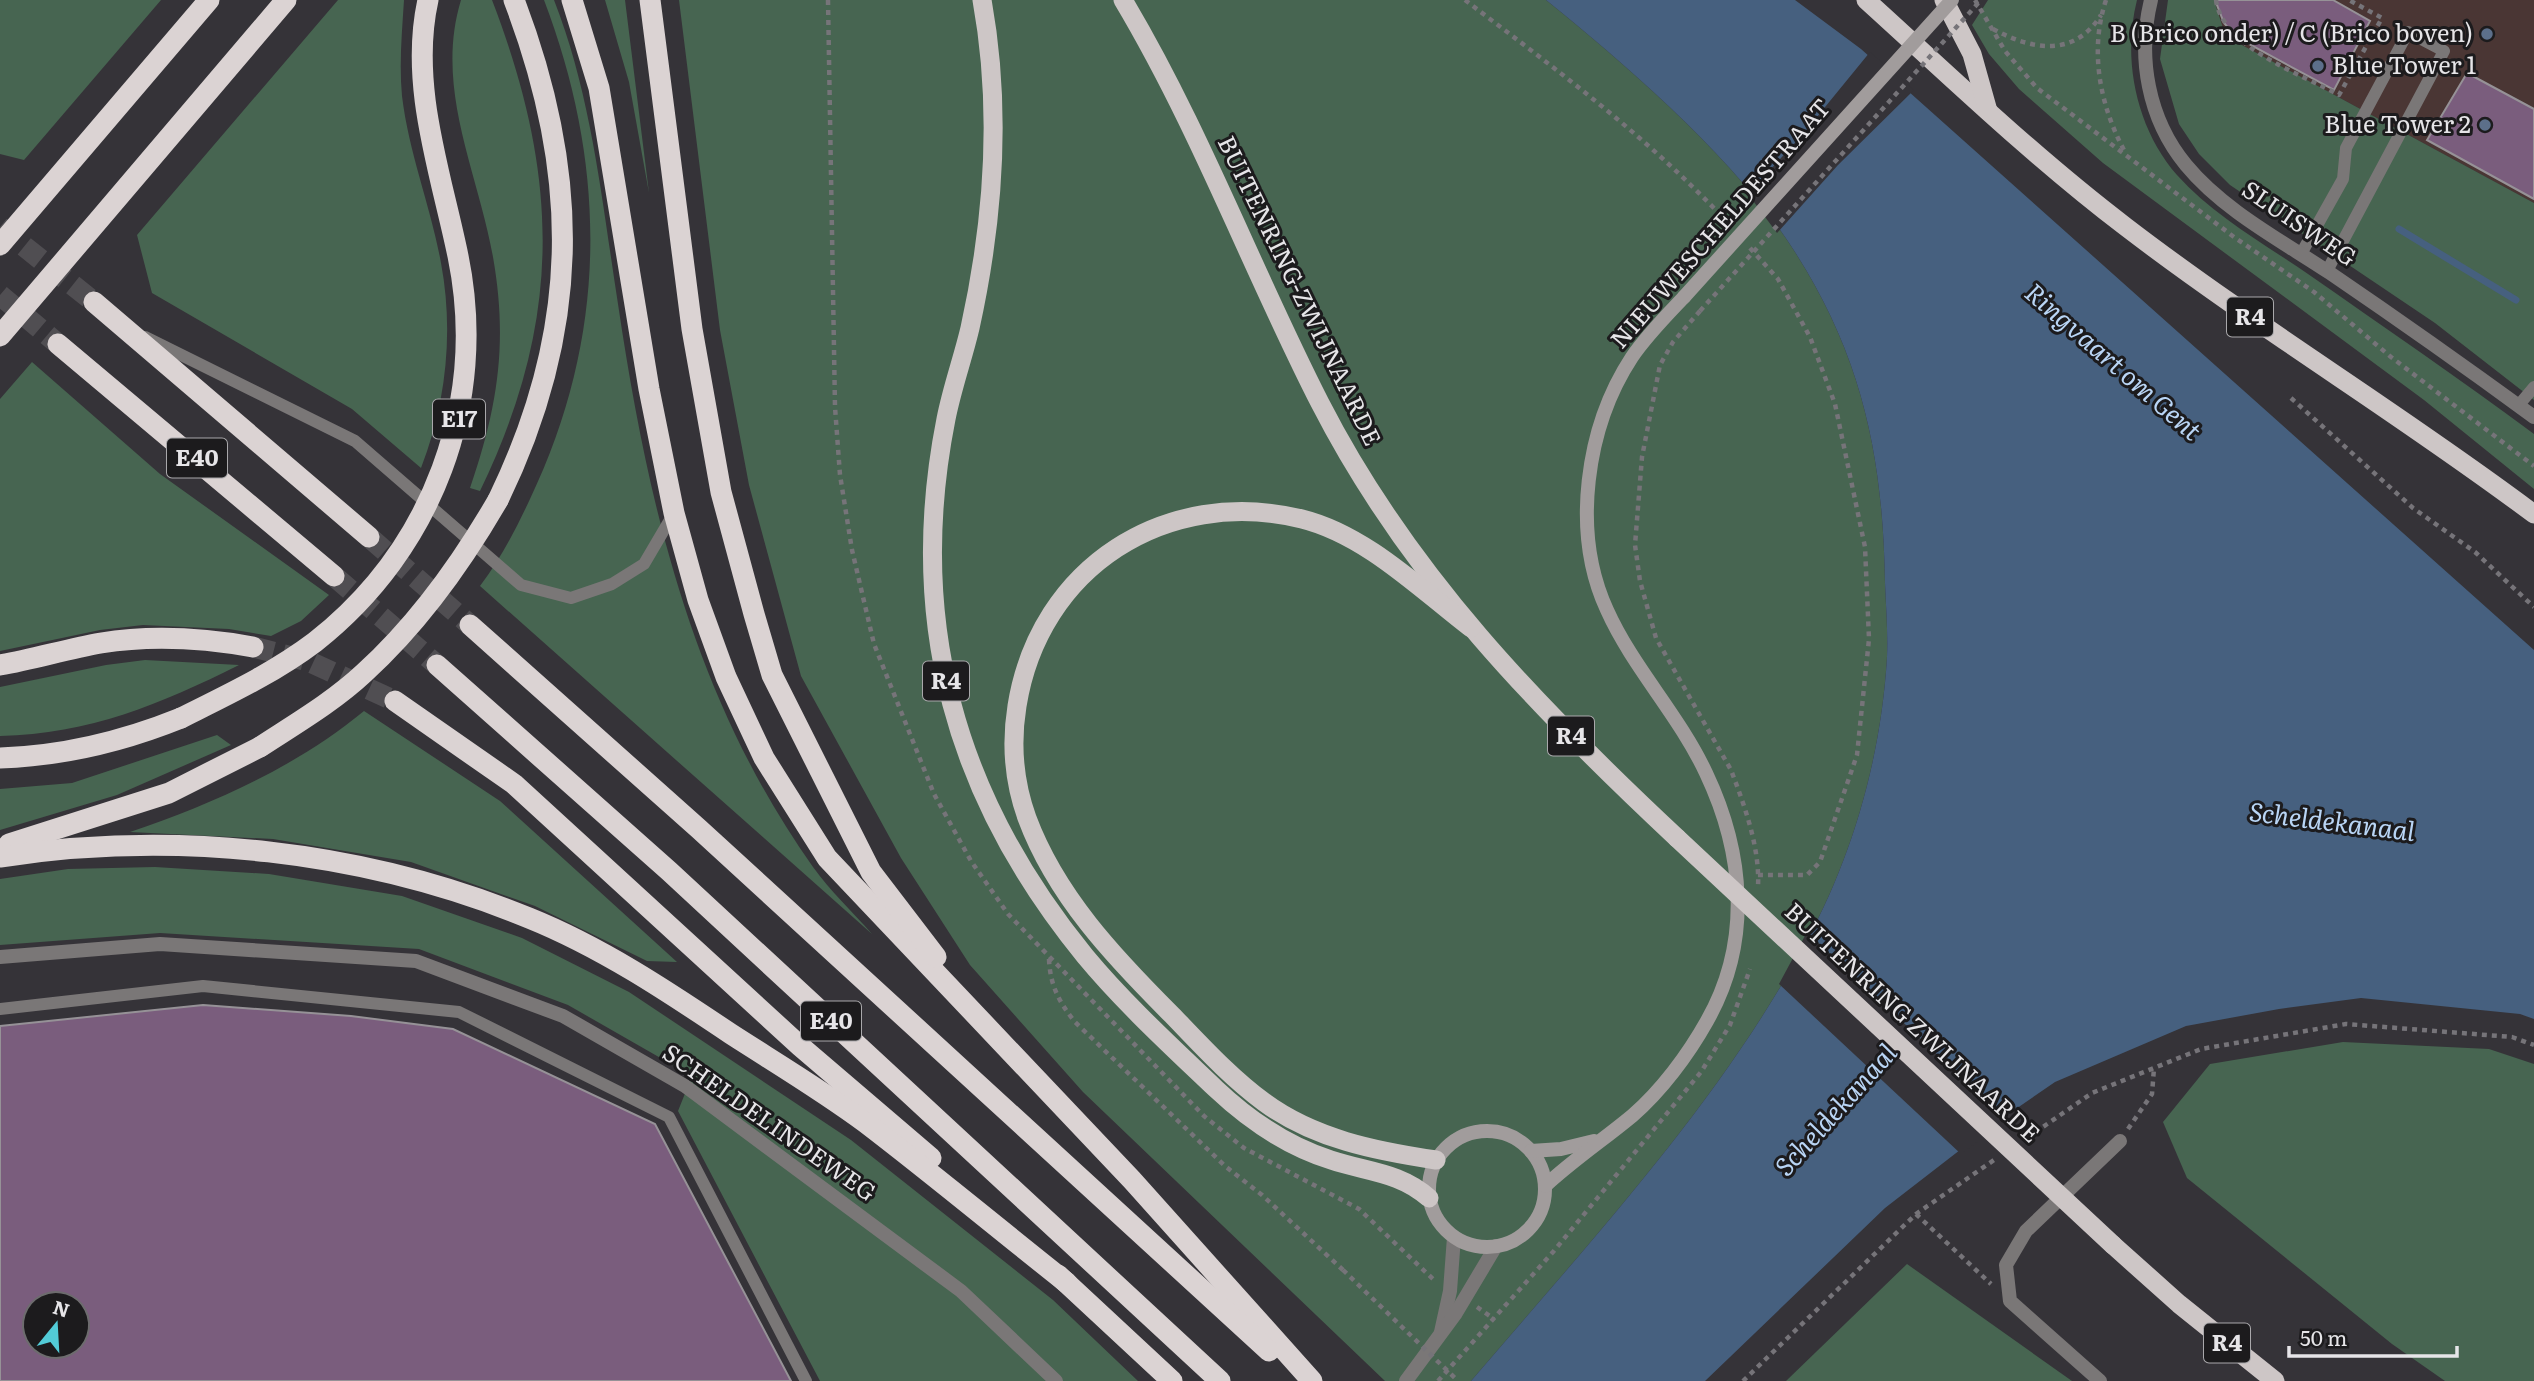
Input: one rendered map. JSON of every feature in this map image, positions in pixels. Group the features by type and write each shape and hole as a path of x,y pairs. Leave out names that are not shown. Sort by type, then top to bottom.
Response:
{"highway":[{"path":"0,245 209,0"},
{"path":"0,335 286,0"},
{"name":"E17","path":"0,758 85,748 150,731 250,684 314,642 354,606 388,565 418,520 454,437 464,389 468,327 462,277 426,107 423,55 428,0"},
{"path":"0,847 169,793 260,747 313,712 363,674 412,625 454,571 498,500 532,421 546,373 562,274 561,186 552,124 540,75 514,0"},
{"path":"572,0 599,88 649,389 674,513 698,600 726,677 764,758 827,858 992,1031 1308,1379"},
{"path":"650,0 696,356 722,492 772,676 871,872 992,1031"},
{"name":"R4","path":"982,0 990,48 995,112 993,177 984,257 970,330 946,417 932,540 933,603 944,674 959,733 982,794 1009,849 1043,902 1086,958 1126,1000 1216,1089 1269,1133 1332,1161 1397,1176 1414,1184 1429,1198"},
{"name":"BUITENRING-ZWIJNAARDE","path":"1123,0 1146,38 1214,174 1321,404 1366,482 1420,564 1471,628 1543,709 1677,838"},
{"name":"R4","path":"1866,0 1988,111 2136,234 2297,350 2450,451 2534,514"},
{"path":"1944,0 1972,54 1988,111"},
{"name":"E40","path":"94,302 369,537"},
{"name":"E40","path":"58,344 334,576"},
{"name":"R4","path":"1436,1160 1330,1137 1294,1121 1264,1102 1229,1072 1152,995 1080,917 1051,869 1027,818 1015,773 1013,729 1021,681 1035,640 1056,603 1087,569 1123,544 1158,525 1204,513 1255,511 1303,519 1334,531 1370,551 1471,628"},
{"name":"E40","path":"470,625 1308,1379"},
{"path":"0,665 102,643 144,639 186,638 253,646"},
{"name":"E40","path":"437,664 669,871 1220,1381"},
{"path":"395,701 514,784 800,1046 928,1155 1172,1381"},
{"name":"BUITENRING ZWIJNAARDE","path":"1677,838 2113,1245 2179,1304 2275,1381"},
{"path":"0,857 79,847 155,845 271,852 407,875 530,918 640,973 864,1122 1068,1283"}],"main road":[{"name":"NIEUWESCHELDESTRAAT","path":"1545,1185 1599,1139 1633,1116 1676,1069 1708,1020 1729,965 1740,913 1738,870 1728,829 1706,771 1633,659 1605,608 1588,543 1588,482 1600,423 1633,356 1952,0"},
{"path":"1482,1130 1500,1132 1517,1139 1531,1151 1541,1167 1545,1185 1540,1213 1522,1235 1496,1246 1467,1243 1454,1237 1442,1226 1429,1198 1429,1178 1436,1160 1448,1145 1464,1135 1482,1130"},
{"name":"NIEUWESCHELDESTRAAT","path":"1531,1151 1560,1149 1599,1139"}],"street":[{"name":"SLUISWEG","path":"2151,0 2143,60 2164,131 2186,165 2220,198 2425,337 2534,417"},
{"name":"SCHELDELINDEWEG","path":"0,957 160,944 416,961 563,1016 685,1086 961,1291 1056,1381"},
{"path":"2100,1381 2010,1301 2006,1265 2026,1231 2120,1141"},
{"path":"1440,1336 1450,1291 1454,1237"},
{"path":"1406,1381 1440,1336 1496,1246"}],"lane":[{"path":"2301,254 2343,179 2346,148 2408,32 2444,51 2327,271"},
{"path":"129,330 355,441 521,585 571,598 612,584 644,564 674,513"},
{"path":"2518,405 2534,387"},
{"path":"0,1009 203,986 459,1012 669,1117 806,1381"}],"path":[{"path":"828,0 835,407 840,475 852,550 874,644 934,794 971,861 1009,914 1049,959 1204,1116 1244,1148 1359,1209 1403,1248 1420,1270 1440,1284"},
{"path":"1465,0 1614,113 1690,182 1734,231"},
{"path":"1975,0 2012,60 2037,88 2314,292 2398,363 2534,466"},
{"path":"1700,311 1981,0"},
{"path":"1990,27 2028,45 2046,47 2070,42 2091,31 2106,0"},
{"path":"2216,0 2220,16 2233,36 2339,95 2382,18 2349,0"},
{"path":"2101,14 2099,68 2102,97 2113,129 2127,156"},
{"path":"1738,870 1759,875 1807,875 1819,862 1857,755 1870,639 1865,547 1835,404 1810,337 1778,279 1743,240"},
{"path":"2291,398 2413,508 2475,552 2534,607"},
{"path":"1049,959 1051,981 1060,1003 1075,1022 1225,1166 1262,1195 1458,1381"},
{"path":"2120,1141 2152,1094 2154,1068"},
{"path":"1916,1214 2010,1301"},
{"path":"1438,1381 1494,1319 1472,1304"}],"shaded area":[{"path":"2214,0 2534,0 2534,203 2242,45 2223,28"}],"green space":[{"path":"0,0 161,0 24,160 0,154"},
{"path":"338,0 404,0 401,60 405,118 437,242 447,315 442,393 430,444 421,468 352,409 152,293 137,235"},
{"path":"461,0 492,0 514,65 530,127 540,188 543,247 538,307 526,367 507,428 480,491 470,488 494,402 500,318 493,257 455,98 452,65 454,33"},
{"path":"544,0 554,0 578,74 601,189 644,453 661,526 706,668 736,736 771,803 813,867 872,934 480,586 519,522 556,438 574,376 586,314 590,251 588,189 580,126 565,63"},
{"path":"605,0 625,0 649,193 629,82"},
{"path":"679,0 1546,0 1646,85 1712,149 1769,215 1817,289 1837,329 1865,410 1880,493 1887,657 1878,734 1860,810 1848,847 1818,919 1766,1011 1728,1067 1646,1175 1471,1381 1385,1381 1083,1092 970,965 901,858 801,676 749,485 720,330"},
{"path":"1988,0 2137,0 2131,46 2136,92 2151,136 2177,175 2223,216 2534,434 2534,489 2424,400 2103,163 2019,89 1989,54 1972,25"},
{"path":"2168,0 2214,0 2223,28 2242,45 2534,203 2534,400 2435,323 2230,185 2199,154 2179,124 2160,59"},
{"path":"32,362 160,474 329,595 301,621 271,636 229,629 143,625 100,630 0,651 0,399"},
{"path":"145,660 239,665 153,704 94,723 64,730 0,736 0,687 106,665"},
{"path":"364,711 500,801 677,962 647,961 535,906 411,862 273,839 130,832 253,782 310,750"},
{"path":"217,735 231,745 117,795 0,830 0,789 72,783"},
{"path":"155,867 269,874 402,896 522,938 629,992 851,1140 1053,1300 1138,1381 820,1381 678,1111 692,1076 568,1005 419,949 160,933 0,945 0,879 68,869"},
{"path":"2343,1042 2489,1049 2534,1064 2534,1381 2445,1381 2392,1344 2187,1178 2163,1122 2210,1064"},
{"path":"1907,1264 2072,1381 1786,1381"}],"water":[{"path":"1546,0 1795,0 1861,49 2534,650 2534,1019 2520,1014 2361,998 2186,1026 2055,1082 1991,1126 1885,1208 1705,1381 1471,1381 1603,1227 1688,1122 1766,1011 1800,953 1834,883 1860,810 1878,734 1887,657 1883,537 1880,493 1873,451 1865,410 1852,369 1837,329 1817,289 1769,215 1712,149 1646,85"}],"pier":[{"path":"1870,52 1914,90 1838,165 1777,233 1748,194 1803,134"},
{"path":"1807,932 2007,1120 1961,1154 1779,984"}],"building":[{"name":"Blue Tower 1","path":"2215,0 2333,0 2370,21 2334,90 2236,37 2224,23"},
{"name":"Blue Tower 2","path":"2467,73 2534,109 2534,199 2427,140"},
{"path":"203,1005 351,1016 453,1029 655,1124 791,1381 0,1381 0,1026"}],"waterway":[{"path":"2399,229 2516,300"}],"tunnel":[{"path":"0,227 94,302"},
{"path":"0,295 58,344"},
{"path":"369,537 470,625"},
{"path":"334,576 437,665"},
{"path":"253,647 308,661 395,701"}],"place":[{"name":"B (Brico onder) / C (Brico boven)","path":"2487,34"},
{"name":"Blue Tower 1","path":"2318,66"},
{"name":"Blue Tower 2","path":"2485,125"}],"water label":[{"name":"Ringvaart om Gent","path":"2113,362"},
{"name":"Scheldekanaal","path":"2332,822"},
{"name":"Scheldekanaal","path":"1836,1110"}]}
